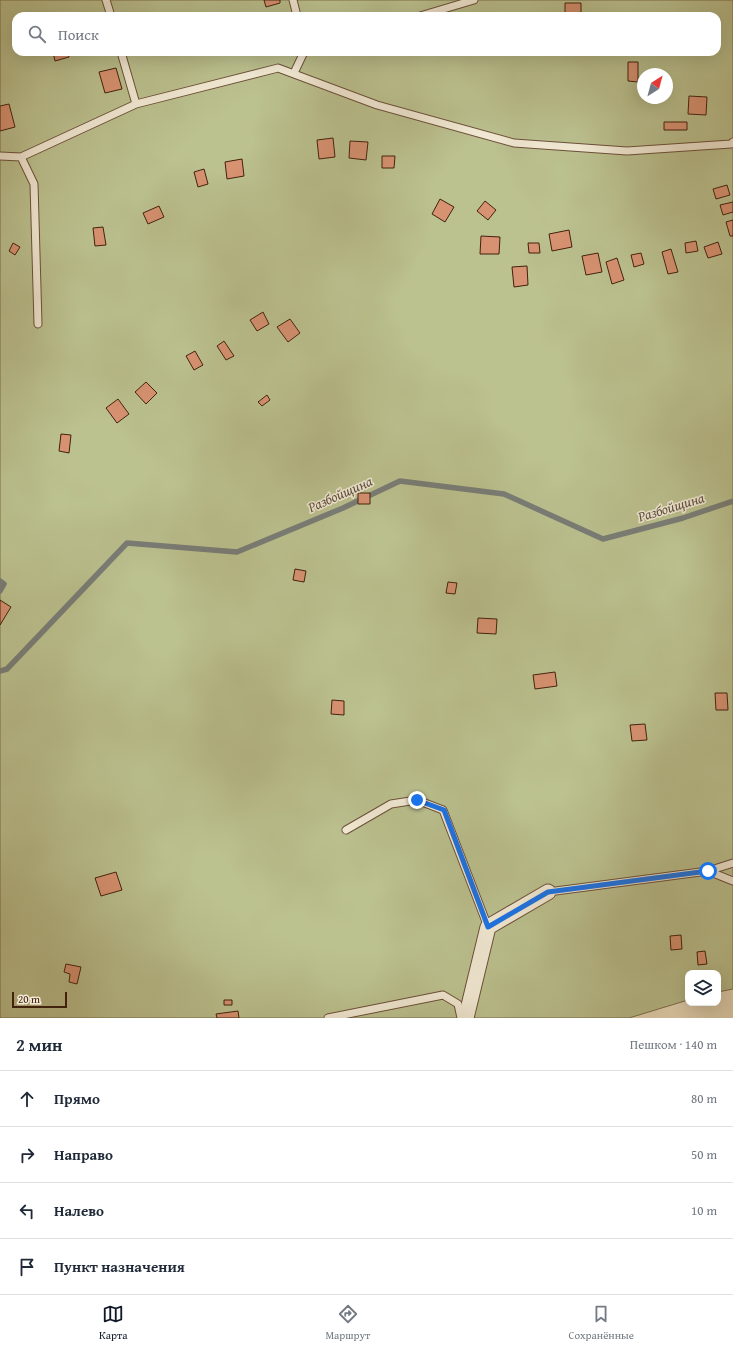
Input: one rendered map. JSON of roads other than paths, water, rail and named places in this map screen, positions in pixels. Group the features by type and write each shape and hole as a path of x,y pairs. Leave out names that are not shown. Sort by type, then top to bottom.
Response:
{"street":[{"path":"466,1018 488,927 548,892"}],"lane":[{"path":"106,0 110,12"},
{"path":"293,0 296,12"},
{"path":"434,12 474,0"},
{"path":"122,56 136,104"},
{"path":"294,74 302,56"},
{"path":"0,156 21,157 136,104 278,68 377,105 514,143 626,151 731,144 733,142"},
{"path":"21,157 34,184 38,324"},
{"path":"346,830 391,804 417,800 444,810 488,927"},
{"path":"548,892 708,871 733,863"},
{"path":"708,871 733,881"},
{"path":"328,1018 444,995 458,1004 461,1018"}],"waterway":[{"name":"Разбойщина","path":"0,671 7,669 127,543 237,552 343,508 400,481 504,494 603,539 683,518 733,501"},
{"name":"Разбойщина","path":"0,581 4,584 0,591"}]}
